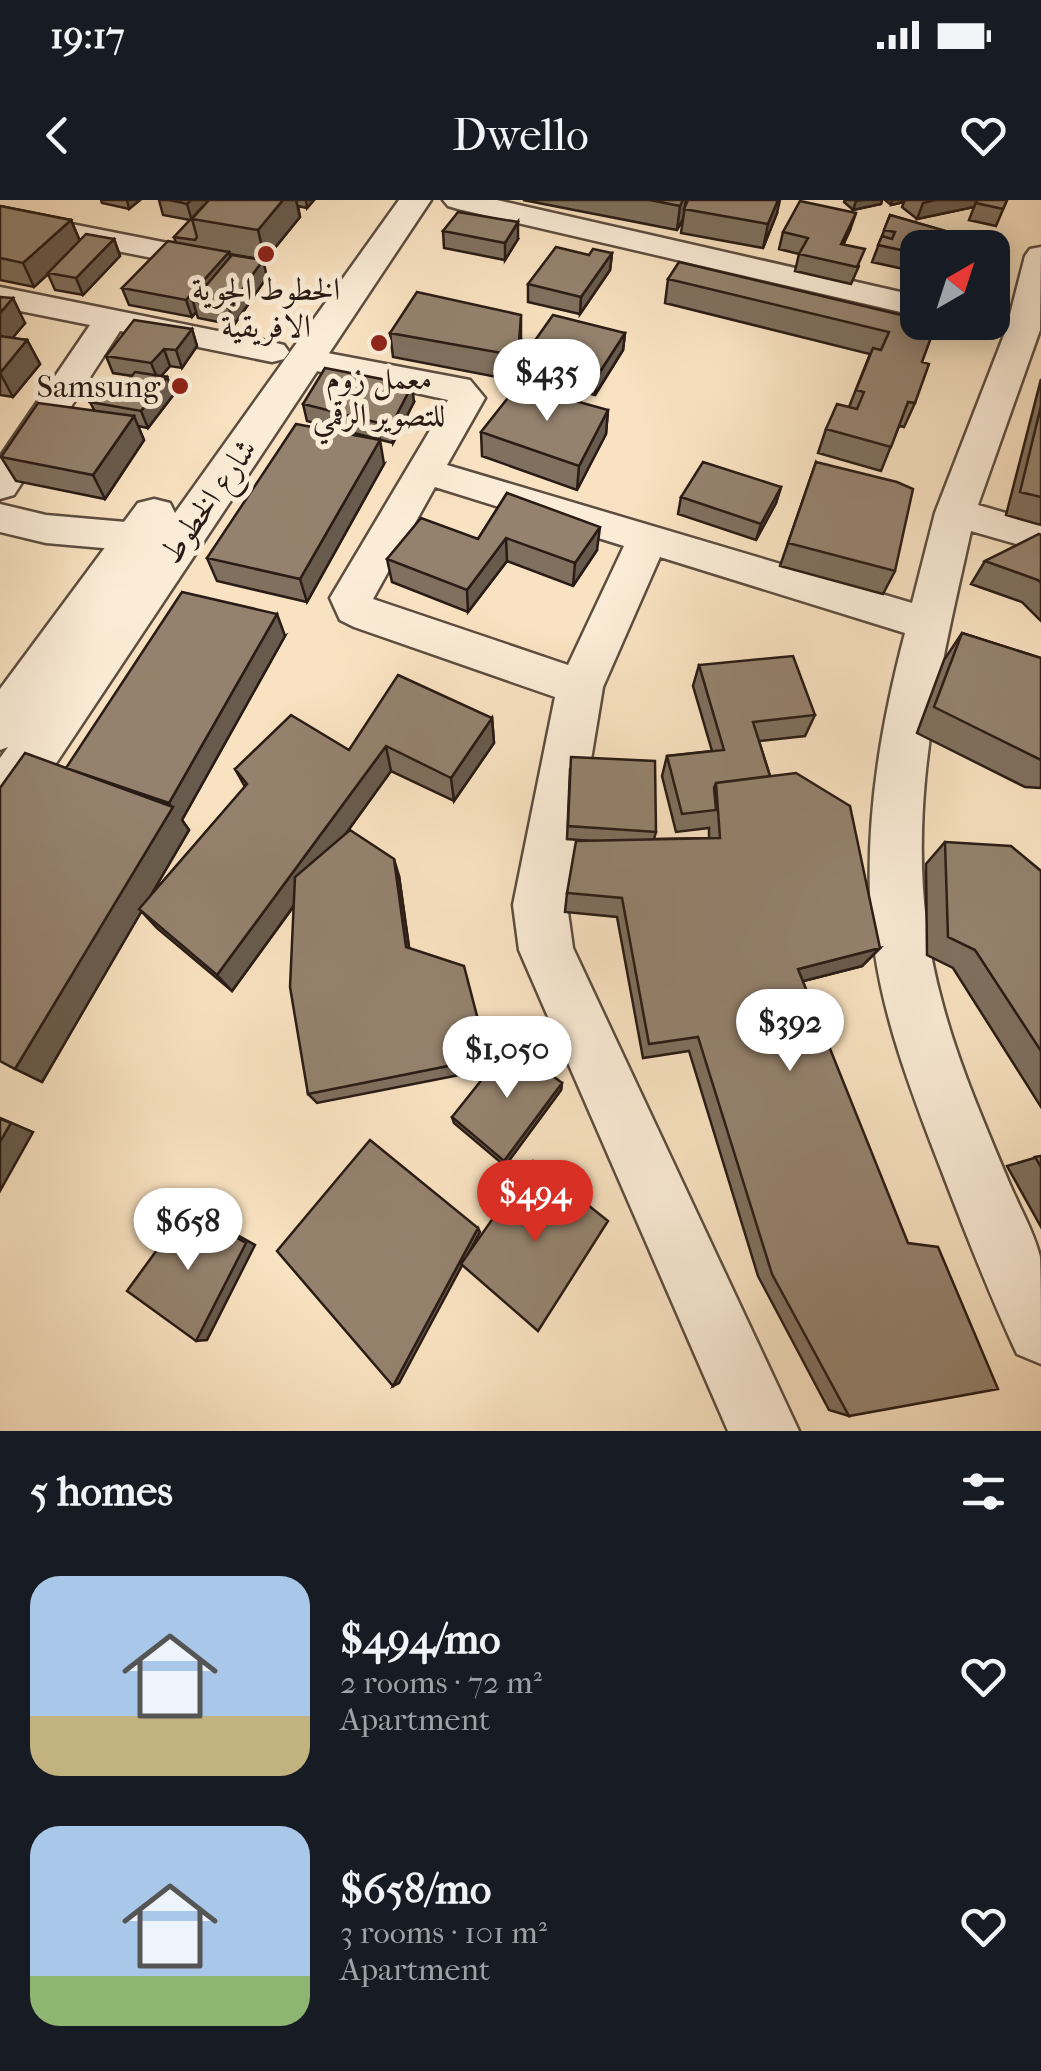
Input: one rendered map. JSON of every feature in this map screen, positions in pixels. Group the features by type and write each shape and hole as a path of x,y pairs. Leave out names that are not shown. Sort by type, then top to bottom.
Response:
{"street":[{"name":"شارع الخطوط","path":"0,802 289,355 381,200"},
{"name":"شارع الخطوط","path":"0,729 137,538 416,200"},
{"path":"458,200 900,302"},
{"path":"0,219 178,254"},
{"path":"1041,256 955,513 909,707 900,761 896,902 913,1001 944,1098 1018,1283 1041,1330"},
{"path":"0,297 464,392 467,398 351,598 355,609 580,687"},
{"path":"0,486 111,319"},
{"path":"425,471 931,625"},
{"path":"955,513 1041,537"},
{"path":"0,518 46,528 137,538"},
{"path":"648,540 580,687 540,905 546,950 764,1431"}],"building":[{"path":"209,200 283,200 258,230 192,219"},
{"path":"650,200 683,200 680,206"},
{"path":"688,200 778,200 768,224 684,209"},
{"path":"1007,200 1003,209 976,203"},
{"path":"800,201 856,213 841,244 865,249 857,267 799,254 808,238 783,232"},
{"path":"204,205 192,219 195,240 174,237"},
{"path":"0,206 71,220 23,263 0,258"},
{"path":"458,212 518,222 505,243 443,231"},
{"path":"890,215 942,230 900,230 900,250 878,245 882,236 892,239 895,232 884,230"},
{"path":"86,234 114,239 76,278 48,273"},
{"path":"168,241 229,252 186,300 122,288"},
{"path":"556,247 589,255 593,249 612,253 581,297 528,284"},
{"path":"232,255 263,260 229,308 193,301"},
{"path":"679,262 900,315 900,340 930,340 922,362 929,364 915,403 908,402 891,447 826,429 837,404 857,409 864,392 856,390 873,348 881,350 889,332 668,279"},
{"path":"417,292 521,315 518,356 390,333"},
{"path":"0,297 13,298 0,313"},
{"path":"553,315 625,333 596,378 522,359"},
{"path":"134,320 192,329 176,350 164,349 151,363 106,356"},
{"path":"0,336 27,340 0,373"},
{"path":"325,368 412,385 391,426 303,404"},
{"path":"135,372 167,377 141,411 90,402 101,387 121,389"},
{"path":"518,385 608,410 579,466 481,432"},
{"path":"38,403 134,416 93,475 1,457"},
{"path":"1041,406 1041,497 1020,492"},
{"path":"296,424 380,440 300,579 207,558"},
{"path":"703,462 781,487 761,524 681,497"},
{"path":"816,462 913,489 895,571 788,543"},
{"path":"507,493 600,527 575,563 506,538 467,590 387,559 421,518 478,539"},
{"path":"1039,534 1041,583 985,561"},
{"path":"182,592 277,614 169,803 66,768"},
{"path":"962,633 1041,658 1041,760 934,707"},
{"path":"793,656 815,715 753,722 770,776 716,783 716,810 682,814 667,756 724,750 699,665"},
{"path":"398,675 492,718 451,778 386,746 217,975 139,909 247,784 235,769 291,715 349,750"},
{"path":"25,753 173,807 15,1069 0,1061 0,788"},
{"path":"571,757 655,761 656,832 568,826"},
{"path":"796,773 850,806 880,948 798,969 908,1243 938,1247 998,1389 849,1416 772,1274 698,1037 649,1044 622,898 567,893 576,841 720,838 716,783"},
{"path":"350,830 394,859 406,947 464,966 488,1058 308,1094 290,987 295,877"},
{"path":"945,842 1011,846 1041,871 1041,1051 975,950 948,937"},
{"path":"511,1043 562,1083 504,1161 452,1117"},
{"path":"0,1119 11,1123 0,1142"},
{"path":"370,1140 478,1228 393,1386 277,1251"},
{"path":"533,1161 608,1221 538,1331 461,1264"},
{"path":"186,1210 246,1243 196,1341 127,1291"}],"place":[{"name":"الخطوط الجوية الافريقية","path":"266,254"},
{"name":"معمل زوم للتصوير الرقمي","path":"379,343"},
{"name":"Samsung","path":"180,386"}]}
